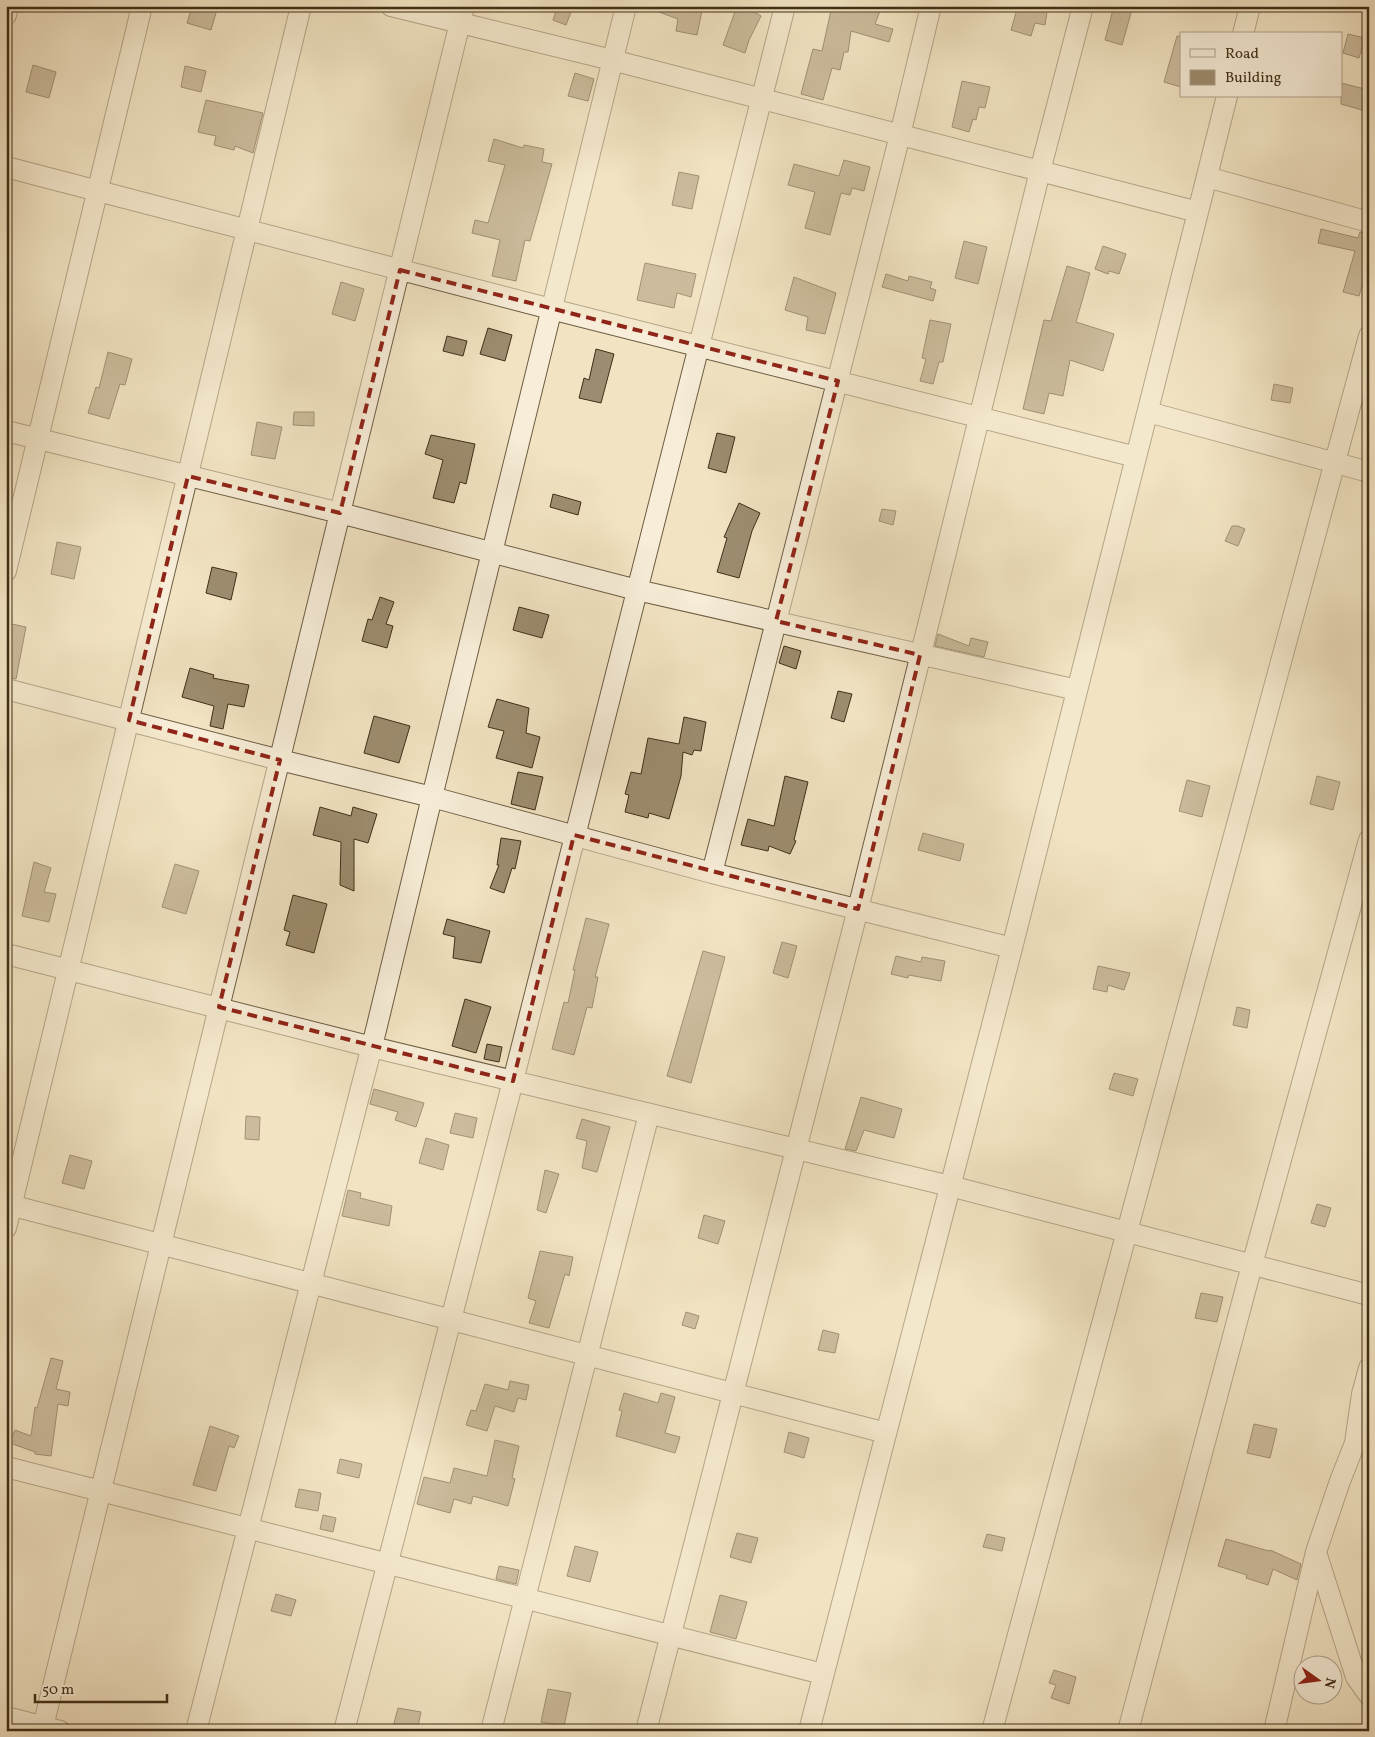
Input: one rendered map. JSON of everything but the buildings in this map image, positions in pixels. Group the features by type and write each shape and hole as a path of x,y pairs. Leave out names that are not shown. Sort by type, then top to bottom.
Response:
{"street":[{"path":"6,15 8,6"},
{"path":"6,571 142,6"},
{"path":"6,1228 9,1205 129,720 301,6"},
{"path":"392,6 462,15 612,60 1198,212"},
{"path":"196,1731 372,1047 626,6"},
{"path":"344,1731 513,1081 785,6"},
{"path":"712,873 838,381 931,6"},
{"path":"646,1731 858,909 1040,171 1083,6"},
{"path":"1244,32 1250,6"},
{"path":"6,1717 48,1729 100,1492 462,15"},
{"path":"808,1731 1012,948 1227,98"},
{"path":"6,167 551,309 1136,457"},
{"path":"1207,178 1369,222"},
{"path":"992,1731 1369,336"},
{"path":"1148,412 1369,472"},
{"path":"6,431 637,590 1077,690"},
{"path":"6,689 432,797 712,873 1012,948"},
{"path":"1128,1731 1252,1265 1369,840"},
{"path":"6,954 372,1047 950,1186 1369,1296"},
{"path":"490,1731 649,1114"},
{"path":"9,1205 886,1433"},
{"path":"1274,1731 1316,1552 1355,1443 1362,1394 1369,1368"},
{"path":"6,1467 823,1674"},
{"path":"1316,1552 1356,1676 1369,1695"}],"highlighted area":[{"path":"400,270 838,381 776,621 920,655 858,909 574,835 513,1081 219,1007 280,760 129,720 188,476 340,513"}]}
